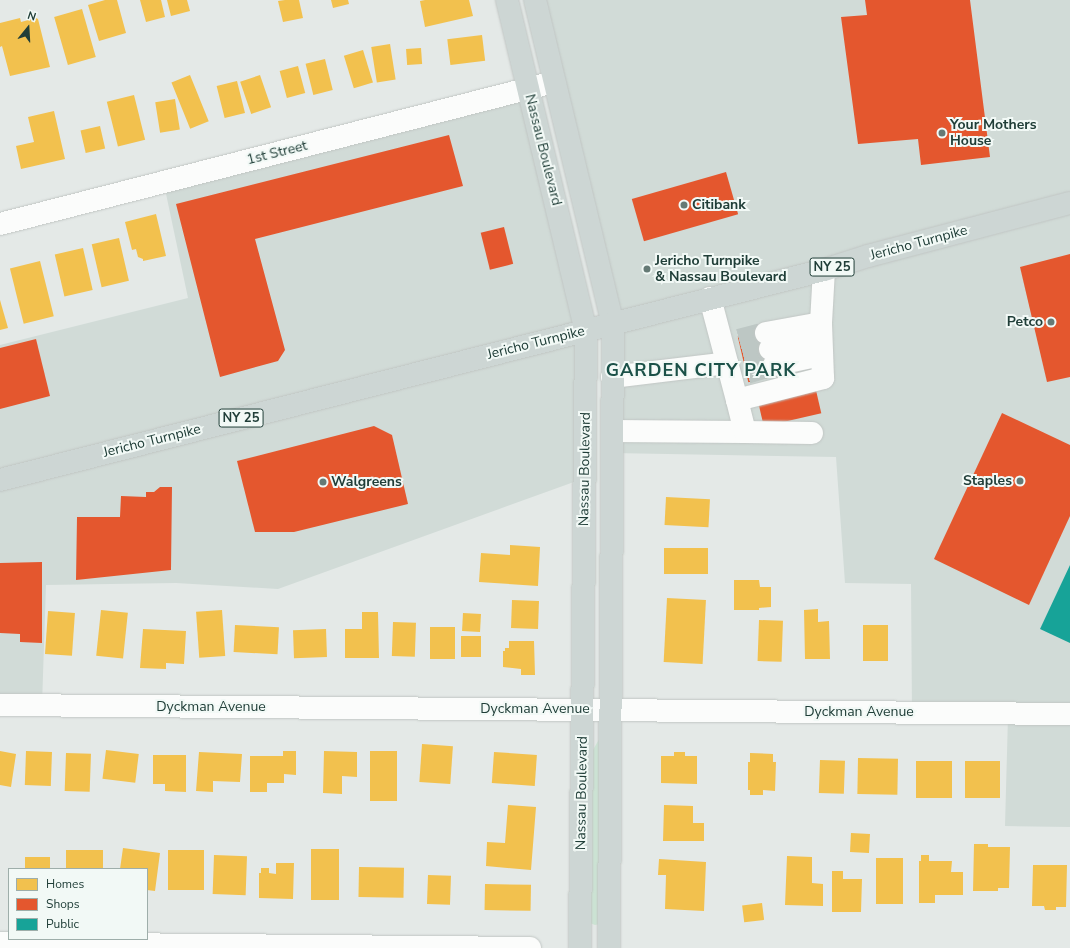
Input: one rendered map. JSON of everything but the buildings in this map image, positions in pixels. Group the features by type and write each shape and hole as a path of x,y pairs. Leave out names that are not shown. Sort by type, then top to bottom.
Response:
{"main road":[{"name":"Nassau Boulevard","path":"507,0 586,330 580,948"},
{"name":"Nassau Boulevard","path":"534,0 612,324 609,948"},
{"name":"Jericho Turnpike","path":"0,480 824,270 868,256 1070,203"}],"street":[{"name":"1st Street","path":"0,224 554,82"},
{"path":"737,400 824,378 821,339 824,270"},
{"path":"710,298 733,359 737,400 745,432"},
{"path":"821,339 770,349 821,339"},
{"path":"612,377 733,359"},
{"path":"612,431 812,433"},
{"name":"Dyckman Avenue","path":"0,705 1070,714"},
{"path":"0,943 251,947 530,948"}],"shaded area":[{"path":"535,0 1070,0 1070,827 1005,826 1008,716 912,715 911,584 845,583 836,457 612,453 613,324"},
{"path":"528,89 586,331 585,478 278,589 176,583 46,585 42,705 0,705 0,345 188,298 165,189"}],"green space":[{"path":"601,736 600,924 595,925 590,923 590,755"}],"tunnel":[{"path":"739,340 766,333"},
{"path":"743,355 770,349"},
{"path":"747,373 774,365"}],"place":[{"name":"Your Mothers House","path":"942,133"},
{"name":"Citibank","path":"684,205"},
{"name":"Jericho Turnpike & Nassau Boulevard","path":"647,269"},
{"name":"Petco","path":"1051,322"},
{"name":"Staples","path":"1020,481"},
{"name":"Walgreens","path":"323,482"}],"district":[{"name":"GARDEN CITY PARK","path":"701,370"}]}
